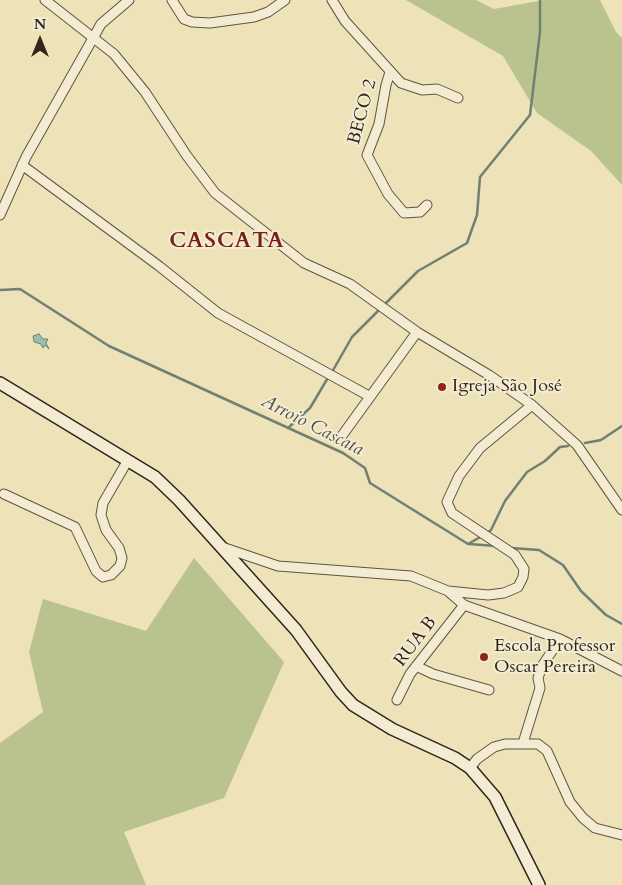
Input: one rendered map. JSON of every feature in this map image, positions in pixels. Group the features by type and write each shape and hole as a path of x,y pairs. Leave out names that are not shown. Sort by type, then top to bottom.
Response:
{"main road":[{"path":"0,383 43,411 155,477 179,500 296,630 341,692 353,705 392,729 455,758 470,768 495,797 539,885"}],"street":[{"path":"45,0 95,37 114,54 145,92 186,156 215,193 304,263 350,284 417,332 489,375 532,405 577,445 622,510"},
{"path":"0,215 22,165 102,24 129,0"},
{"path":"172,0 184,18 192,22 210,23 254,17 268,12 285,0"},
{"path":"332,0 345,21 401,84 422,90 437,89 458,98"},
{"name":"BECO 2","path":"390,72 379,124 367,155 388,194 404,213 420,212 427,205"},
{"path":"22,165 159,266 218,313 369,396"},
{"path":"341,437 417,332"},
{"path":"448,592 488,595 504,593 518,587 523,577 524,569 514,555 452,513 447,502 459,476 480,448 532,405"},
{"path":"4,494 75,527 96,571 103,576 111,575 120,566 122,558 119,548 101,515 103,503 128,460"},
{"path":"220,546 278,566 411,576 448,592 464,605 560,640 622,671"},
{"name":"RUA B","path":"397,700 416,666 464,605"},
{"path":"523,742 540,688 538,678 542,666 560,640"},
{"path":"416,666 433,674 488,690"},
{"path":"470,768 477,759 494,748 523,742 538,744 547,751 566,795 583,818 596,828 622,835"}],"green space":[{"path":"406,0 476,0 494,9 544,0 600,0 616,32 622,38 622,185 591,151 537,113 503,56"},
{"path":"194,558 284,662 224,798 124,832 146,885 0,885 0,743 43,712 29,652 43,599 146,631"}],"shaded area":[{"path":"39,334 43,339 48,339 46,343 49,349 45,345 43,348 41,344 34,342 33,336"}],"waterway":[{"path":"384,305 418,271 467,243 477,215 480,177 530,115 540,32 540,0"},
{"name":"Arroio Cascata","path":"0,290 20,289 109,346 343,453 365,468 370,483 468,544 482,536"},
{"path":"332,372 352,337 380,309"},
{"path":"288,428 310,408 329,376"},
{"name":"Arroio Cascata","path":"585,443 601,440 622,426"},
{"name":"Arroio Cascata","path":"487,533 491,530 505,501 527,472 545,461 560,447 568,446"},
{"path":"469,544 496,546"},
{"path":"511,548 539,550 563,565 581,591 606,615 622,624"}],"place":[{"name":"Igreja São José","path":"442,387"},
{"name":"Escola Professor Oscar Pereira","path":"484,657"}],"district":[{"name":"CASCATA","path":"227,242"}]}
